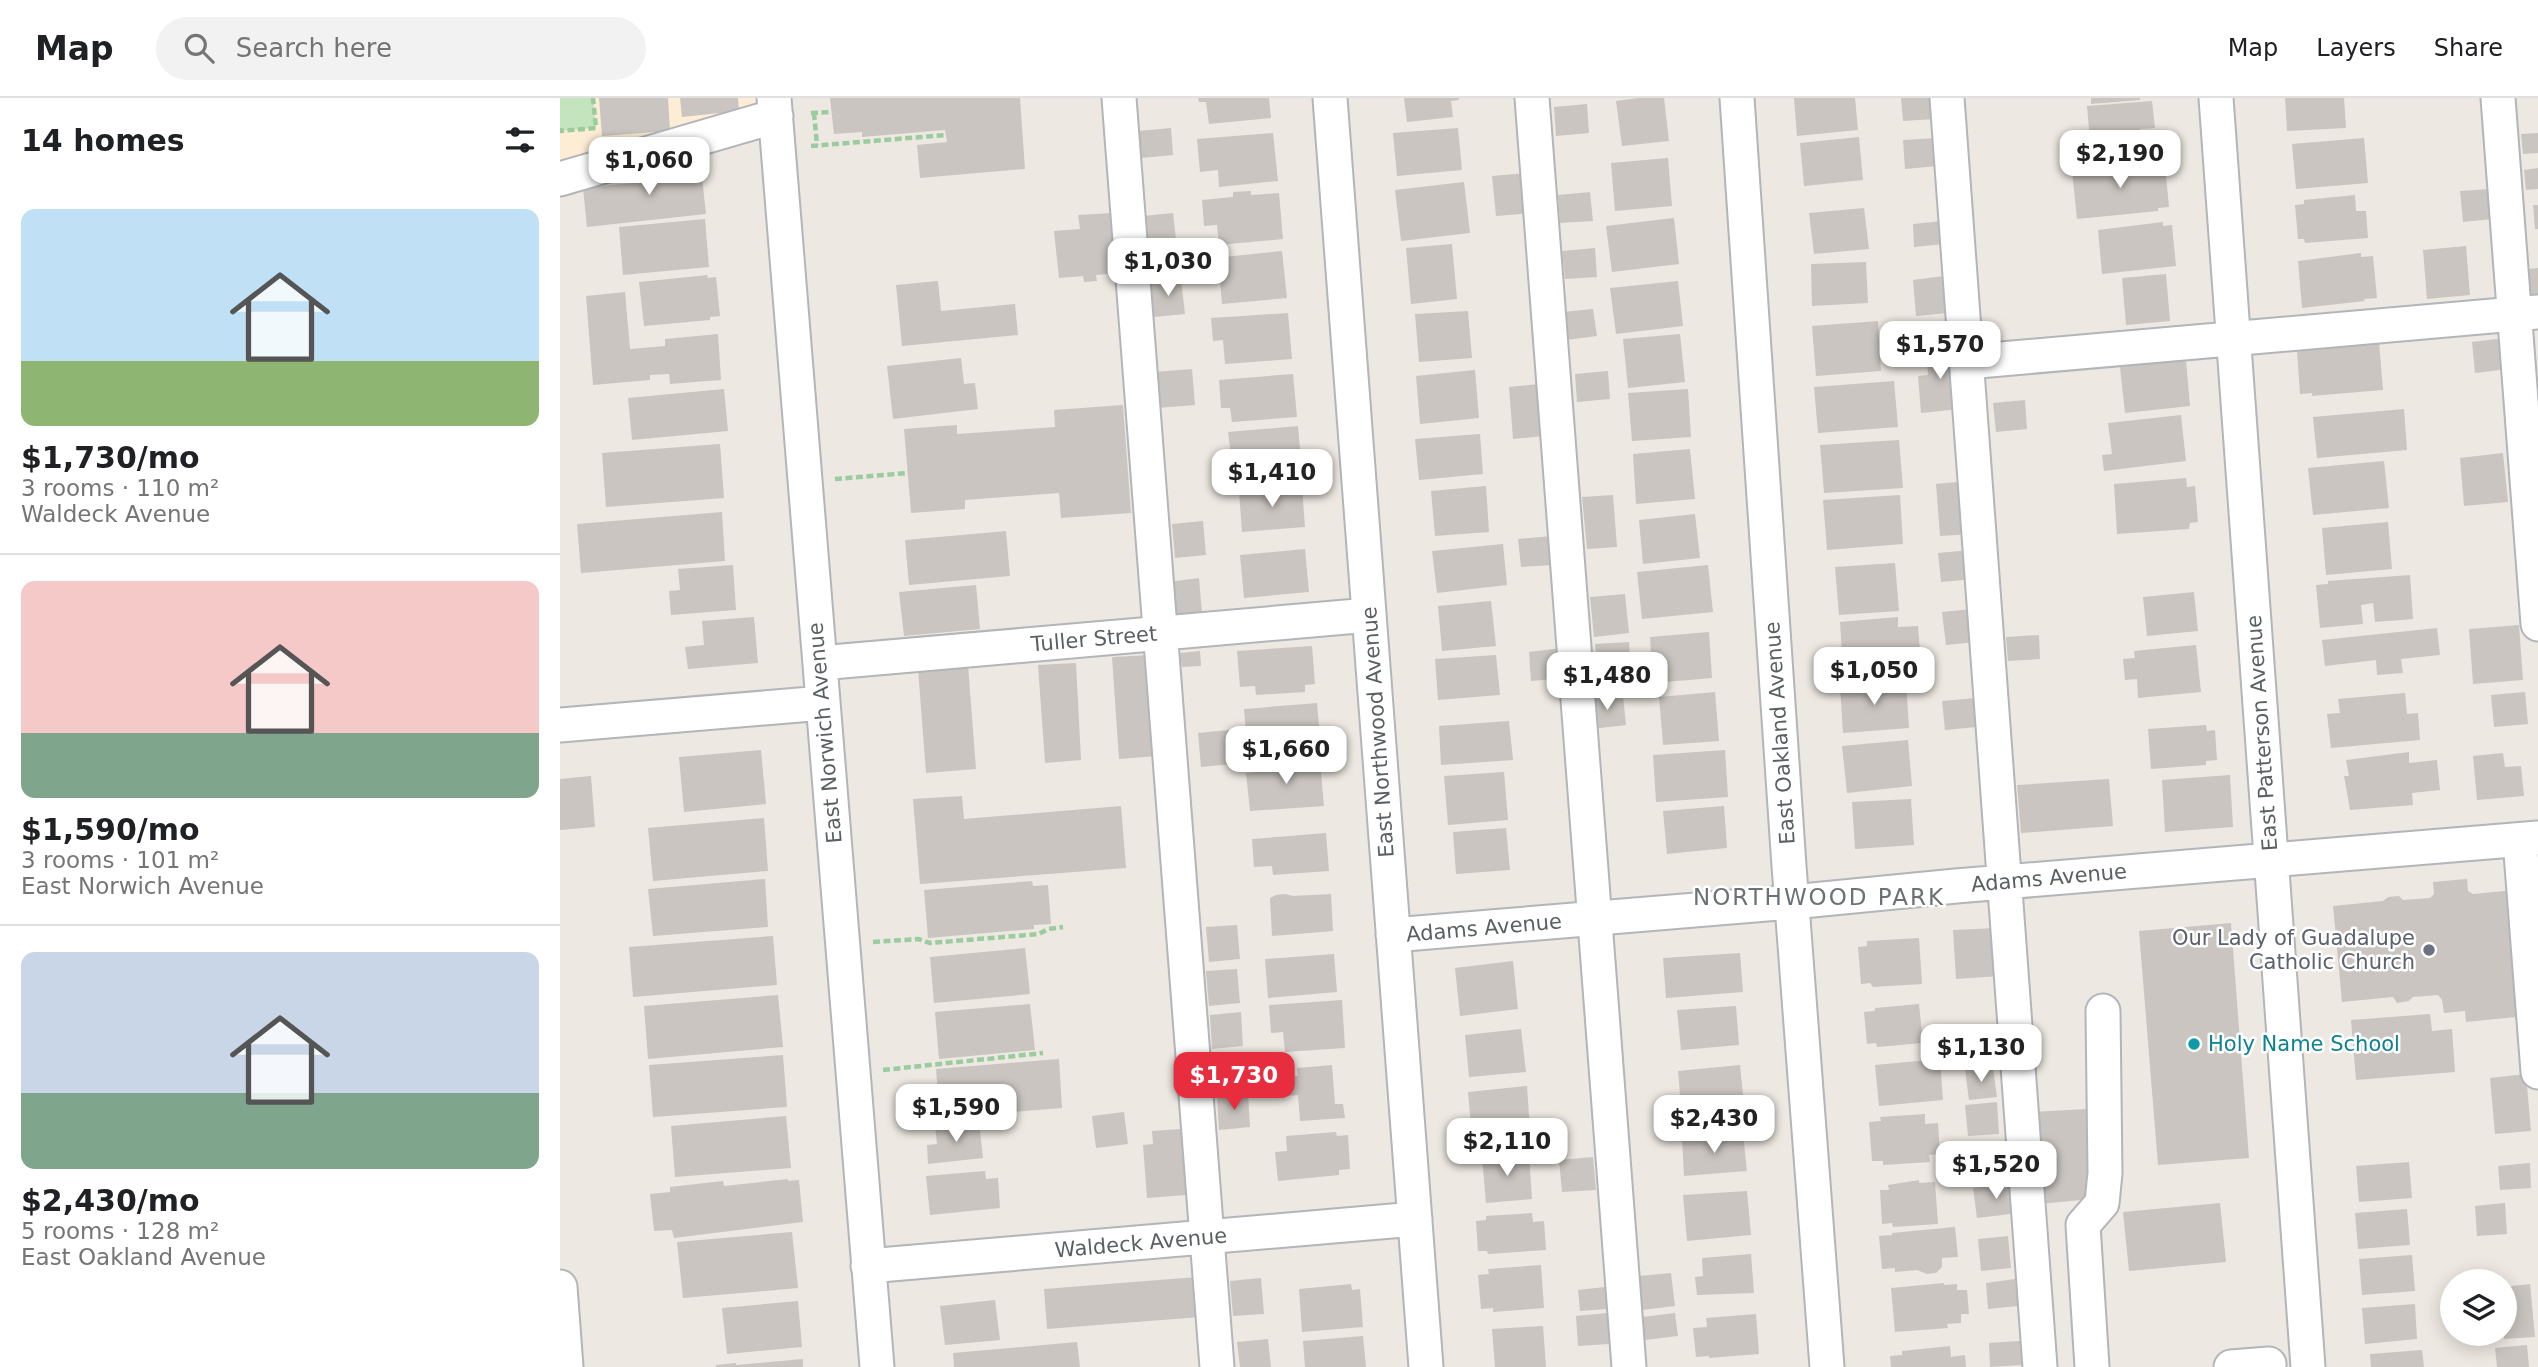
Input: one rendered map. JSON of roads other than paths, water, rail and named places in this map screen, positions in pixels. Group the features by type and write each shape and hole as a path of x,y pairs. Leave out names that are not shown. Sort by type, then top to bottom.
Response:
{"street":[{"path":"1119,98 1217,1367"},
{"name":"East Northwood Avenue","path":"1330,98 1426,1367"},
{"path":"1532,98 1629,1367"},
{"name":"East Oakland Avenue","path":"1737,98 1827,1367"},
{"path":"1947,98 2040,1367"},
{"name":"East Patterson Avenue","path":"2216,98 2308,1367"},
{"path":"2498,98 2526,313 2538,624"},
{"path":"560,178 775,107"},
{"name":"East Norwich Avenue","path":"775,107 877,1367"},
{"path":"1967,362 2526,313"},
{"name":"Tuller Street","path":"820,663 1369,615"},
{"path":"560,725 823,704"},
{"path":"2529,839 2538,1072"},
{"name":"Adams Avenue","path":"1393,935 2529,839"},
{"path":"2092,1367 2082,1225 2102,1203 2105,1173 2103,1011"},
{"name":"Waldeck Avenue","path":"868,1266 1415,1219"},
{"path":"560,1287 566,1367"},
{"path":"2231,1367 2269,1364"}],"place":[{"name":"Our Lady of Guadalupe Catholic Church","path":"2429,950"},
{"name":"Holy Name School","path":"2194,1044"}],"district":[{"name":"NORTHWOOD PARK","path":"1819,897"}]}
